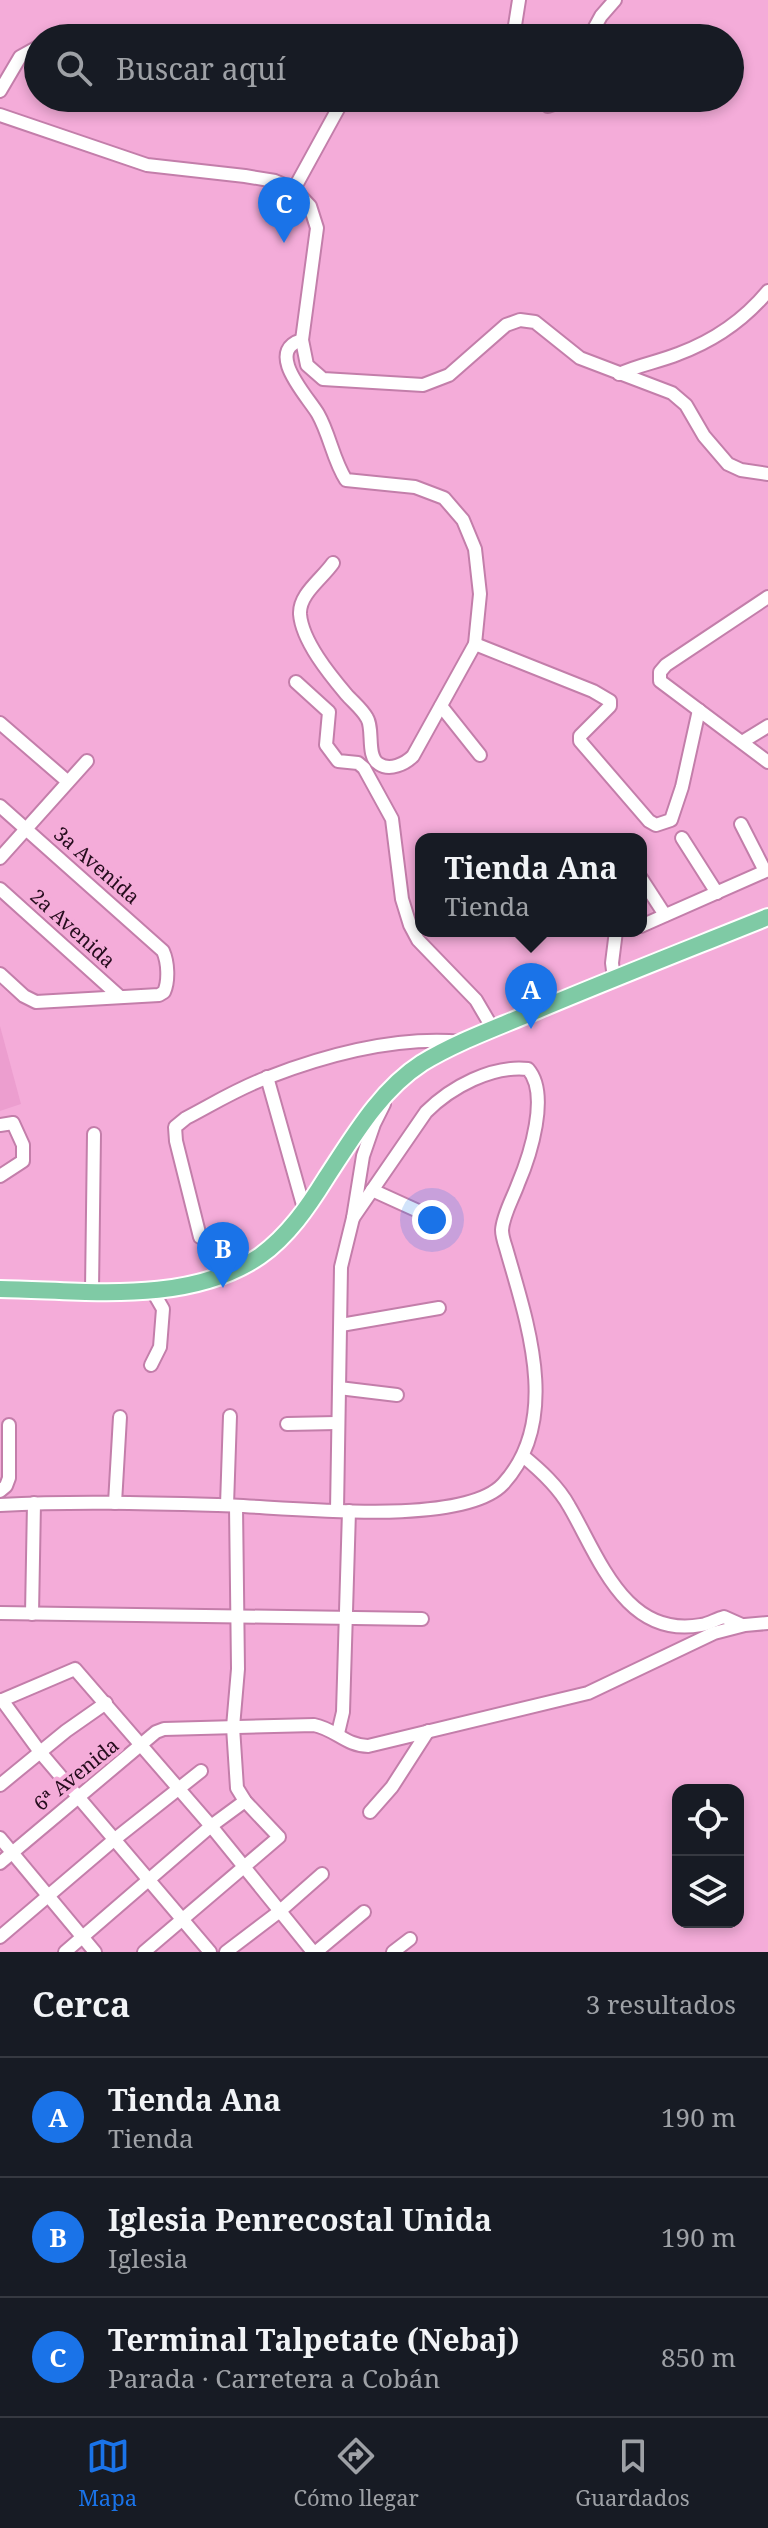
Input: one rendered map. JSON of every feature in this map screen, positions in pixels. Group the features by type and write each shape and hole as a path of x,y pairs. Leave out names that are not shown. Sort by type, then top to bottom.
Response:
{"highway":[{"path":"0,1289 152,1290 190,1286 236,1269 260,1256 305,1212 364,1120 414,1069 462,1042 768,917"}],"street":[{"path":"515,24 519,0"},
{"path":"597,24 615,0"},
{"path":"0,91 24,55"},
{"path":"294,189 336,112"},
{"path":"0,115 147,165 245,176 275,181 294,189 310,206 317,228 302,340 307,365 323,379 423,385 449,375 506,325 527,320 541,325 580,358 672,393 686,405 704,436 728,464 741,470 768,474"},
{"path":"619,374 641,364 680,354 729,329 768,291"},
{"path":"302,340 290,349 290,374 319,414 346,480 415,487 444,498 463,520 475,549 480,594 475,644 460,676 407,762 392,766 378,764 374,758 368,718 329,673 314,650 300,613 303,599 333,563"},
{"path":"768,597 704,637 660,672 660,681 664,686 768,762"},
{"path":"475,644 593,691 610,701 610,706 580,736 580,741 649,821 656,825 671,820 682,787 699,710"},
{"path":"296,682 329,712 326,745 338,761 358,763 364,768 389,812 394,827 402,899 415,934"},
{"path":"441,706 480,755"},
{"path":"0,723 67,781"},
{"path":"742,742 768,726"},
{"path":"0,858 87,761"},
{"name":"3a Avenida","path":"0,806 163,951 166,956 167,986 164,992 119,996"},
{"path":"647,923 767,870 741,824"},
{"path":"682,838 717,893"},
{"path":"647,887 665,915"},
{"name":"2a Avenida","path":"0,889 119,996"},
{"path":"416,937 476,1000 493,1029"},
{"path":"614,978 612,963 616,937"},
{"path":"0,974 24,996 36,1002 119,996"},
{"path":"200,1237 176,1141 175,1127 186,1118 267,1077 342,1053 416,1041 462,1042"},
{"path":"0,1505 115,1503 396,1512 464,1504 486,1498 502,1485 523,1456 536,1416 534,1376 521,1303 502,1228 530,1149 539,1092 535,1076 528,1069 504,1069 474,1080 439,1100 426,1112 353,1218"},
{"path":"267,1077 305,1212"},
{"path":"338,1733 343,1712 346,1618 337,1423 341,1267 363,1156 374,1124 392,1091"},
{"path":"0,1125 13,1123 23,1145 23,1161 0,1176"},
{"path":"92,1290 94,1134"},
{"path":"372,1190 438,1220"},
{"path":"151,1365 160,1347 163,1309 152,1290"},
{"path":"341,1325 439,1308"},
{"path":"339,1388 397,1395"},
{"path":"144,1952 279,1837 237,1788 233,1727 237,1617 230,1416"},
{"path":"115,1503 120,1417"},
{"path":"287,1424 337,1423"},
{"path":"0,1491 9,1478 9,1425"},
{"path":"523,1456 544,1474 568,1503 617,1590 639,1613 674,1625 703,1625 724,1617 742,1625 768,1623"},
{"path":"32,1614 34,1503"},
{"path":"0,1613 422,1619"},
{"name":"6ª Avenida","path":"0,1863 156,1732 171,1727 314,1725 338,1733 348,1743 368,1746 588,1693 714,1633 742,1625"},
{"path":"210,1952 40,1752 1,1701 75,1669 315,1952 364,1912"},
{"path":"0,1785 106,1703"},
{"path":"370,1812 392,1787 428,1731"},
{"path":"0,1937 201,1771"},
{"path":"65,1952 211,1826 245,1801"},
{"path":"0,1838 95,1952"},
{"path":"226,1952 322,1874"},
{"path":"393,1952 410,1939"}],"shaded area":[{"path":"0,1026 21,1104 0,1111"}],"place":[{"name":"Terminal Talpetate (Nebaj)","path":"284,243"},
{"name":"Tienda Ana","path":"531,1029"},
{"name":"Iglesia Penrecostal Unida","path":"223,1288"}]}
